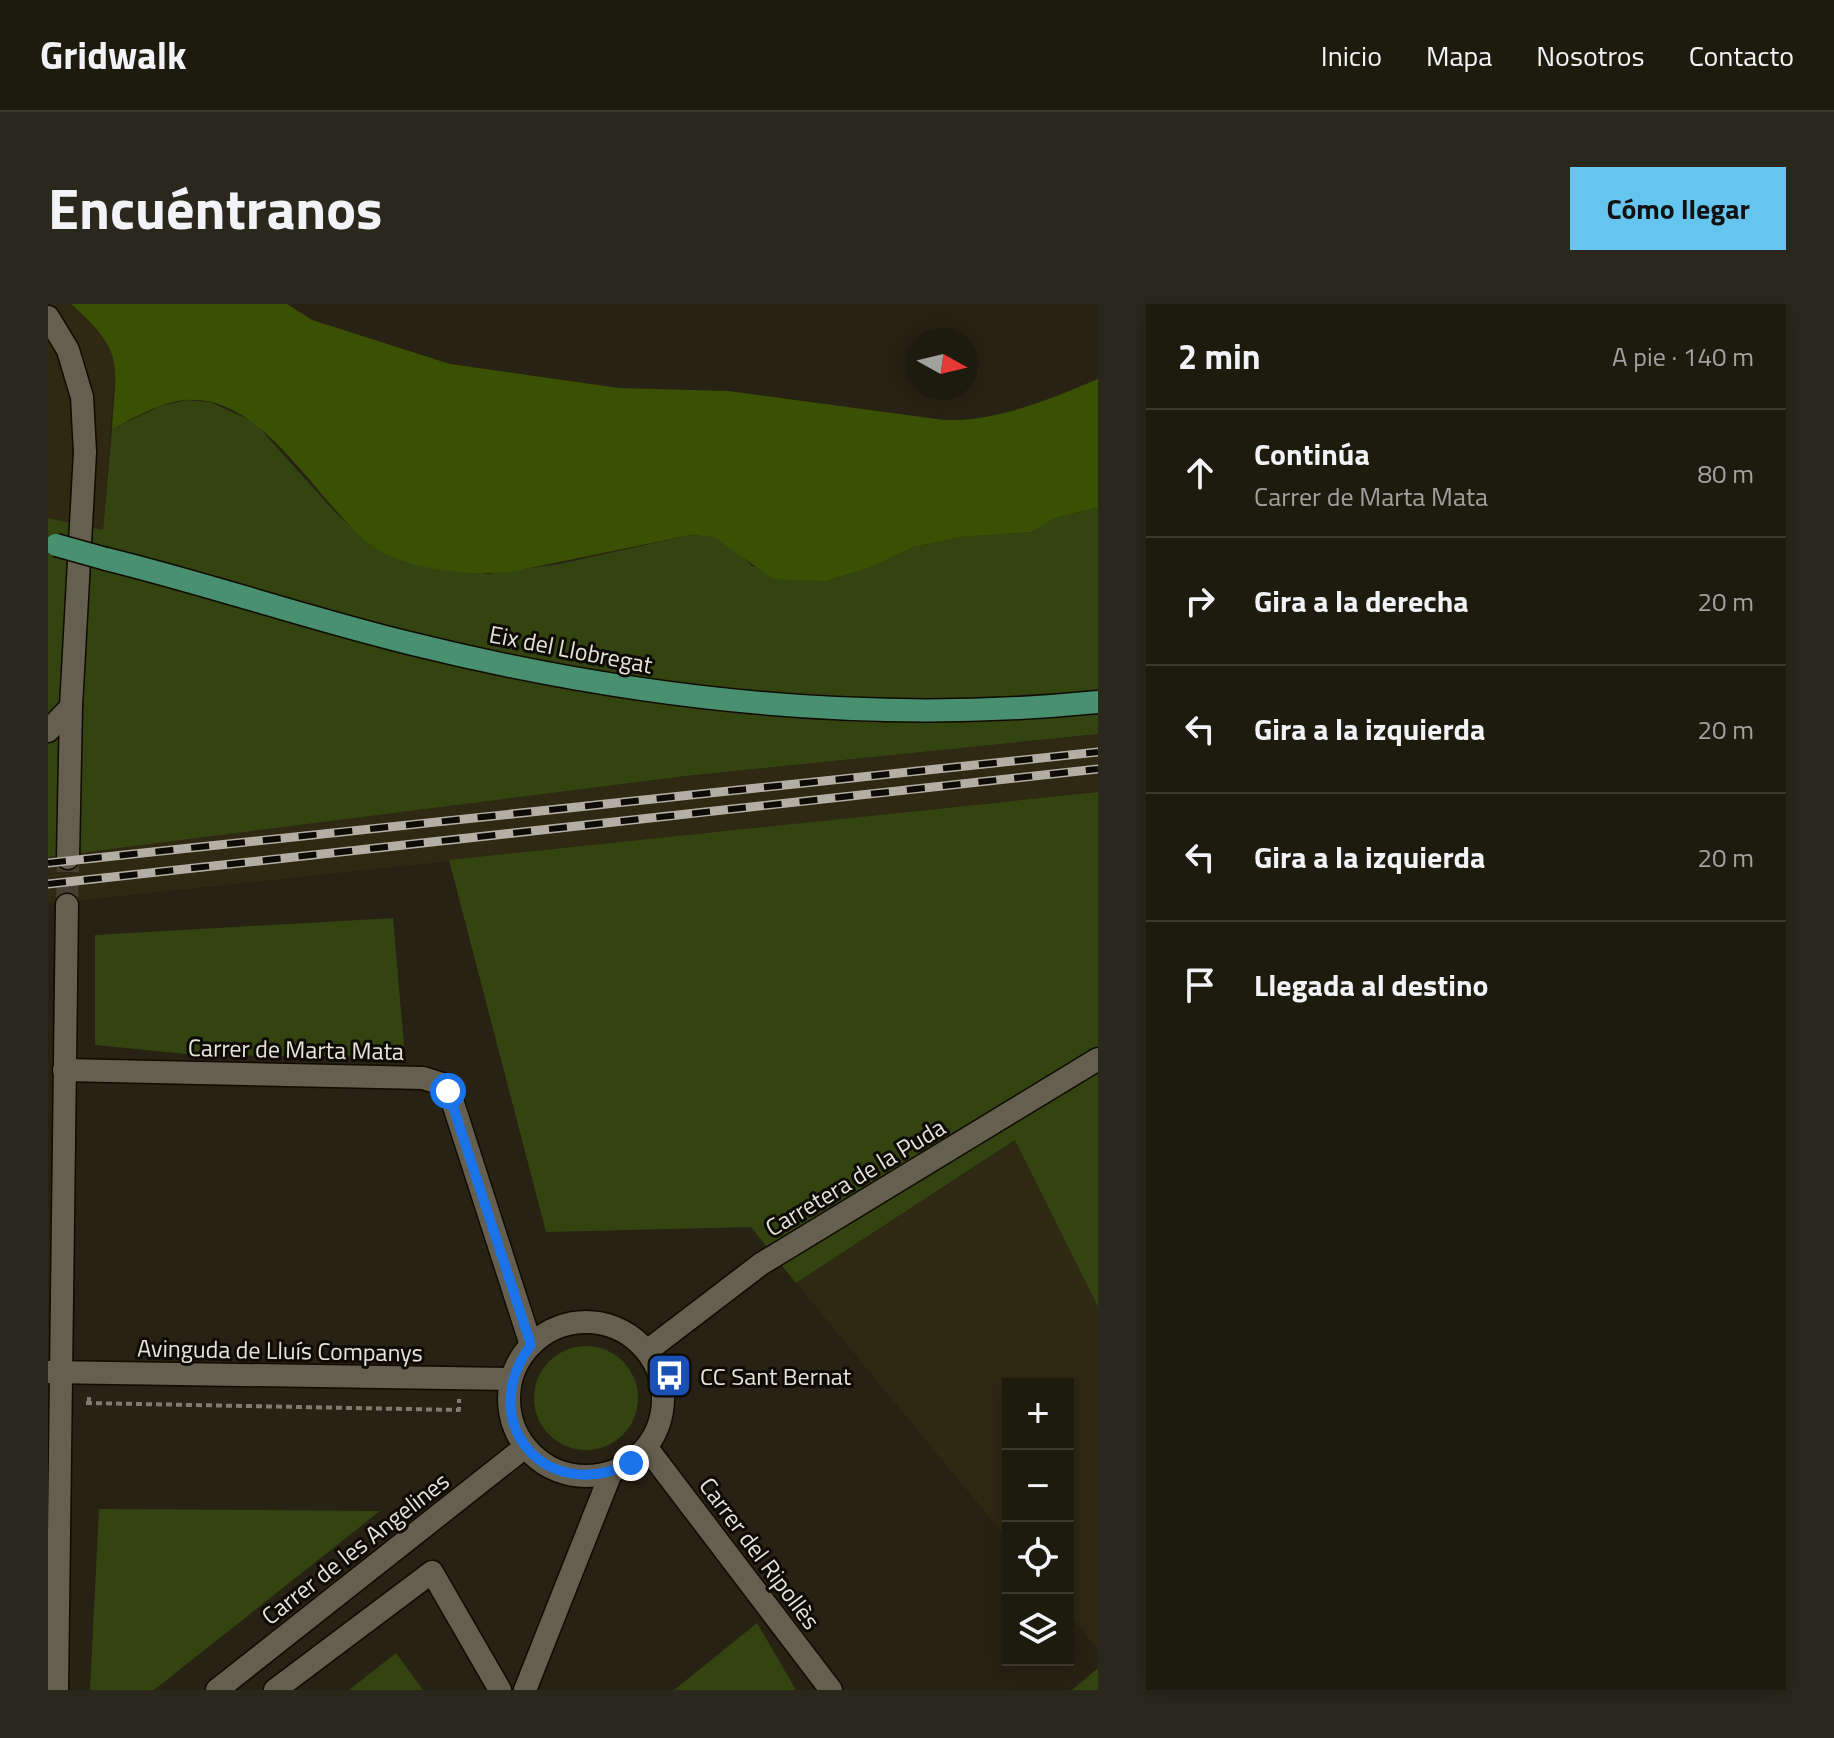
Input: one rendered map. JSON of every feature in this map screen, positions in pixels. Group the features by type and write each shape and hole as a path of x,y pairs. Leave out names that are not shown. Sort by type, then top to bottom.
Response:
{"main road":[{"name":"Eix del Llobregat","path":"52,544 409,643 673,695 911,711 1098,702"}],"street":[{"path":"48,317 68,350 82,397 85,452 71,707 68,858"},
{"path":"48,731 71,707"},
{"path":"57,1690 60,1403 54,1372 67,905"},
{"name":"Carretera de la Puda","path":"647,1351 761,1264 1098,1059"},
{"name":"Carrer de Marta Mata","path":"64,1070 423,1078 442,1084 452,1100 531,1345"},
{"path":"590,1322 611,1326 631,1336 647,1351 660,1373 664,1399 659,1425 647,1448 631,1463 611,1473 588,1477 564,1474 543,1464 525,1447 511,1415 511,1379 531,1345 548,1332 568,1324 590,1322"},
{"name":"Avinguda de Lluís Companys","path":"54,1372 511,1379"},
{"name":"Carrer de les Angelines","path":"217,1690 525,1447"},
{"name":"Carrer del Ripollès","path":"647,1448 831,1690"},
{"path":"525,1690 611,1473"},
{"path":"275,1690 432,1572 500,1690"}],"path":[{"path":"60,1403 459,1410 459,1379"}],"shaded area":[{"path":"48,304 71,304 112,346 115,370 103,530 48,518"},
{"path":"1098,734 1098,792 48,904 48,857 686,776"},
{"path":"1016,1140 1098,1307 1098,1650 1074,1620 1074,1378 1002,1378 1002,1533 796,1283"}],"green space":[{"path":"71,304 287,304 312,320 450,364 619,388 728,391 944,420 1003,413 1098,379 1098,507 1053,519 1032,532 962,537 914,547 869,568 826,581 773,579 714,537 691,535 510,572 475,573 436,569 399,559 368,543 286,453 239,413 213,402 176,401 112,429 113,359 101,334"},
{"path":"186,400 210,402 254,422 335,512 369,544 414,562 488,574 559,564 691,535 714,537 736,550 752,566 826,581 869,568 914,547 962,537 1032,532 1053,519 1098,507 1098,734 686,776 48,857 48,518 103,530 112,429 161,406"},
{"path":"1098,792 1098,1307 1015,1140 796,1283 751,1227 546,1232 449,860"},
{"path":"393,918 405,1057 197,1055 95,1045 95,935"},
{"path":"586,1346 606,1350 623,1361 634,1378 638,1398 634,1418 623,1435 606,1446 586,1450 566,1446 549,1435 538,1418 534,1398 538,1378 549,1361 566,1350"},
{"path":"99,1509 380,1511 154,1690 90,1690"},
{"path":"757,1623 796,1690 674,1690"},
{"path":"396,1653 423,1690 349,1690"},
{"path":"1098,1668 1098,1690 1072,1690"}],"tunnel":[{"path":"67,905 68,858"}],"railway":[{"path":"48,863 1098,752"},
{"path":"48,884 1098,769"}],"place":[{"name":"CC Sant Bernat","path":"669,1376"}],"route":[{"path":"448,1091 531,1345 511,1379 509,1403 514,1426 525,1447 543,1464 564,1474 588,1477 611,1473 631,1463"}]}
